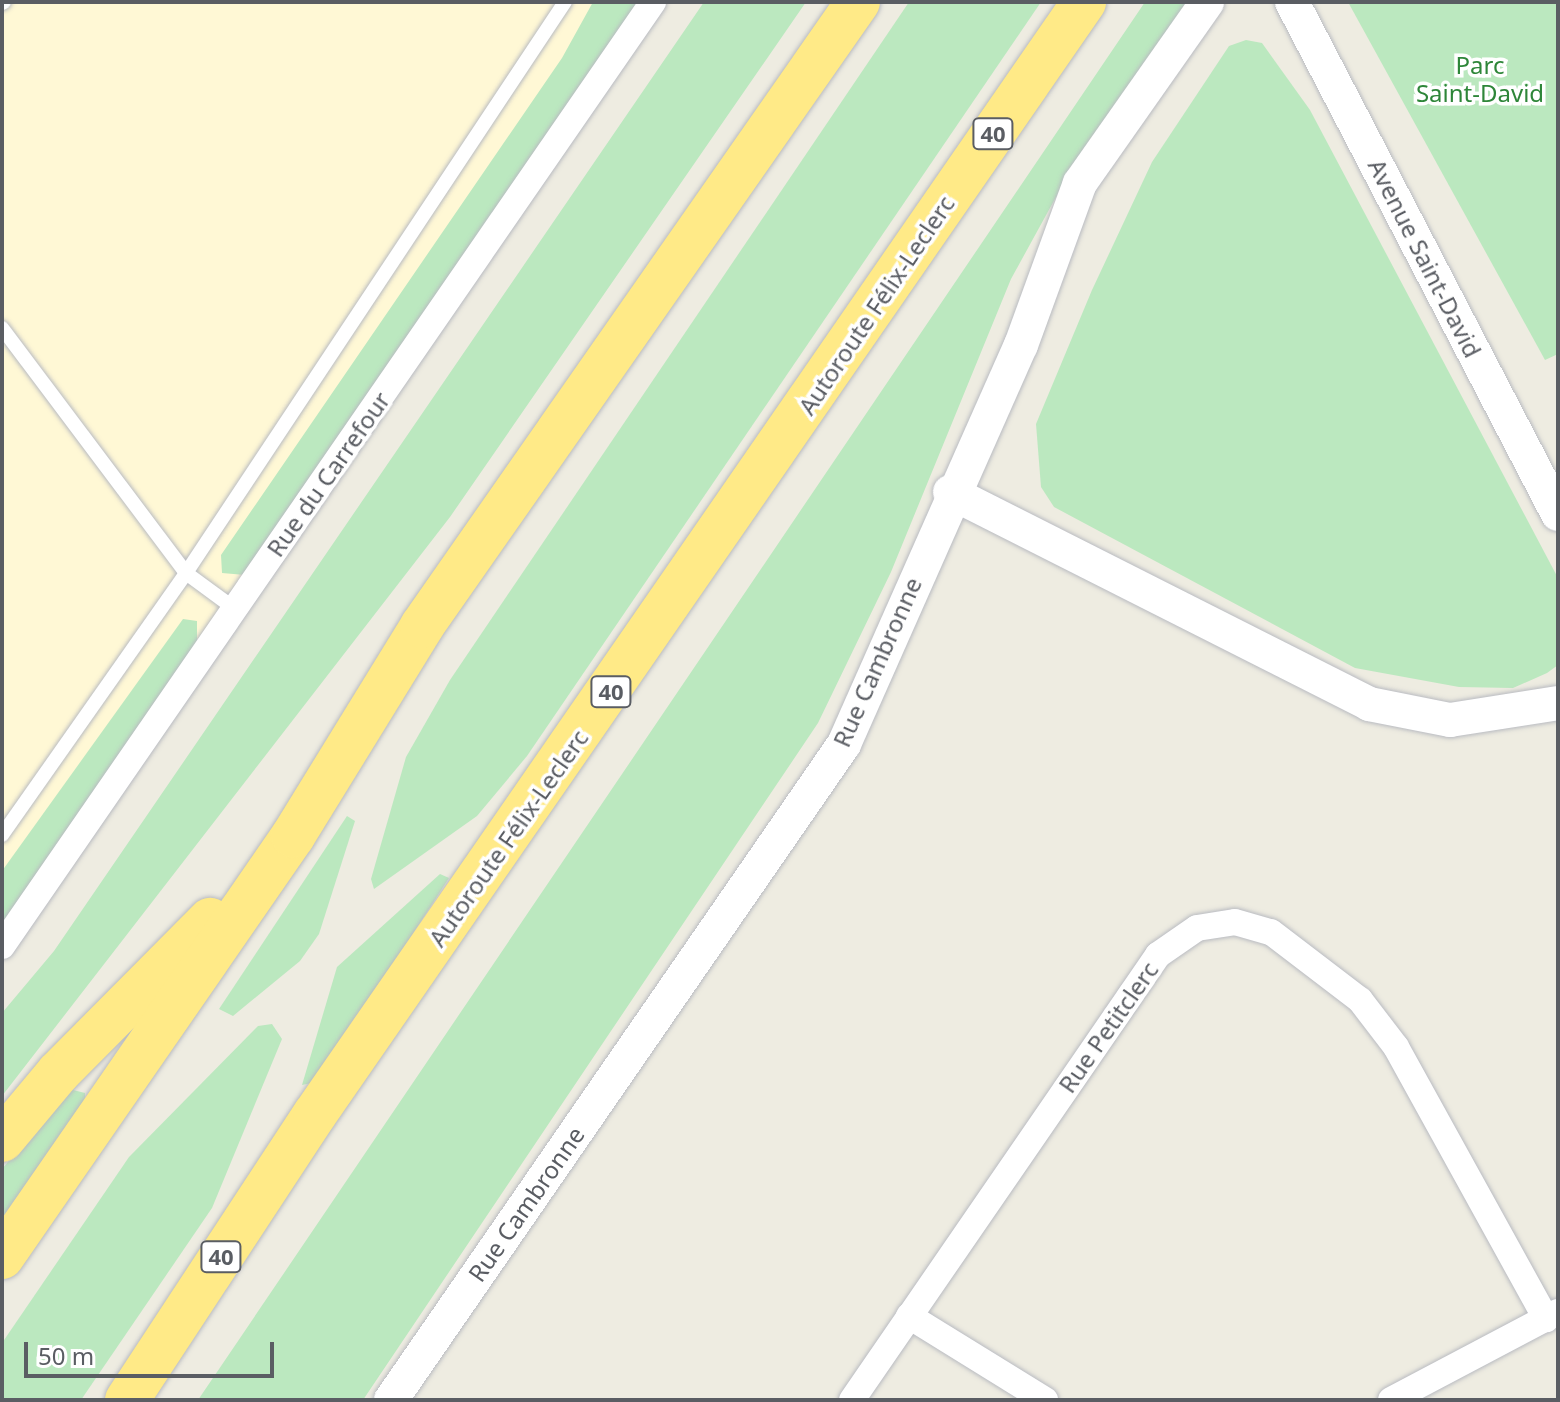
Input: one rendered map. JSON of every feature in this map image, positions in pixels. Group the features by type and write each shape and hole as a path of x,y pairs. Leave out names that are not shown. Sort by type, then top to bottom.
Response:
{"highway":[{"path":"2,1257 293,836 422,626 858,2"},
{"name":"Autoroute Félix-Leclerc","path":"127,1400 315,1114 1084,2"},
{"path":"2,1140 58,1073 293,836"}],"street":[{"name":"Rue du Carrefour","path":"2,946 653,2"},
{"name":"Rue Cambronne","path":"391,1400 844,744 950,492 1021,345 1080,183 1207,2"},
{"name":"Avenue Saint-David","path":"1298,13 1558,514"},
{"path":"950,492 1369,704 1450,720 1558,703"},
{"name":"Rue Petitclerc","path":"852,1400 1158,955 1197,928 1235,922 1271,932 1360,1000 1396,1047 1552,1316"},
{"path":"909,1316 1045,1400"},
{"path":"1391,1400 1552,1316"}],"lane":[{"path":"2,835 186,573 565,2"},
{"path":"2,328 186,573 235,609"}],"shaded area":[{"path":"2,2 653,2 2,946"}],"green space":[{"path":"593,2 644,2 245,575 222,573 221,555 562,58"},
{"path":"704,2 806,2 450,517 2,1096 2,1013 54,951"},
{"path":"909,2 1041,2 527,756 477,816 374,889 371,879 406,757 450,680"},
{"path":"1145,2 1191,2 1067,177 1011,279 891,572 818,723 363,1400 198,1400"},
{"name":"Parc Saint-David","path":"1348,2 1558,2 1558,354 1545,360"},
{"path":"1246,40 1262,43 1310,110 1558,578 1558,665 1547,673 1513,688 1459,687 1355,668 1054,507 1041,487 1036,424 1092,290 1152,162 1229,46"},
{"path":"183,619 197,621 197,647 2,929 2,871"},
{"path":"347,816 355,821 319,934 300,961 233,1016 219,1009"},
{"path":"440,874 449,878 317,1082 302,1085 337,967"},
{"path":"272,1024 282,1039 212,1208 81,1400 2,1400 2,1343 129,1157 258,1026"},
{"path":"69,1089 85,1093 85,1101 2,1221 2,1169"}]}
